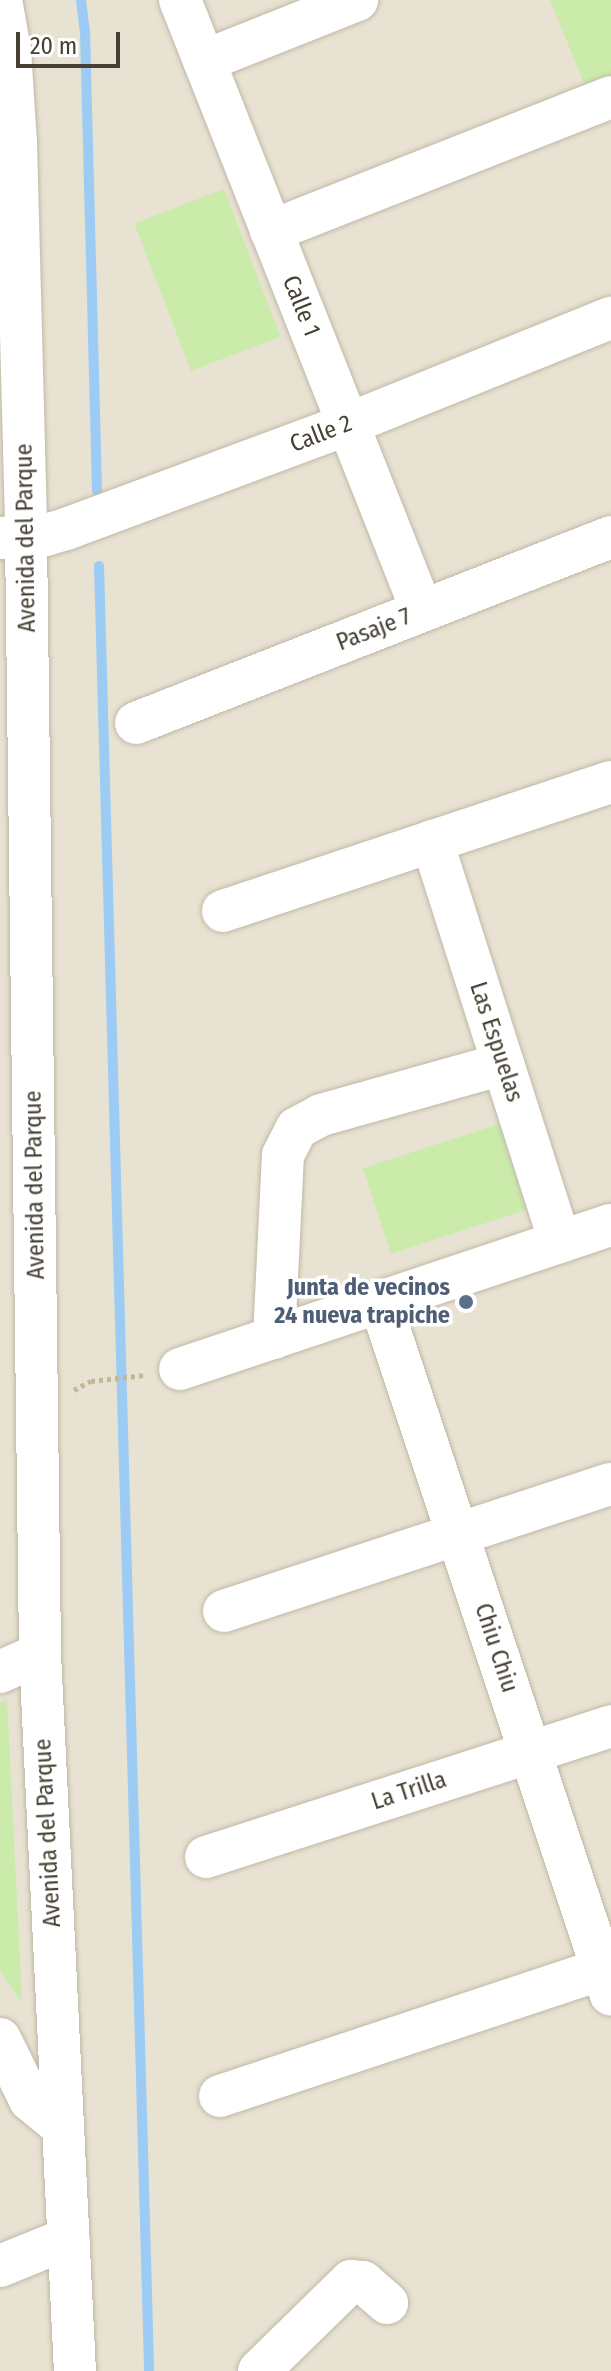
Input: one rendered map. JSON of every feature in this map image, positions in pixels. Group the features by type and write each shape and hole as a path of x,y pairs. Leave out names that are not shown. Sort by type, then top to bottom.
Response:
{"street":[{"name":"Avenida del Parque","path":"1,0 10,50 8,146 17,1159 75,2371"},
{"name":"Calle 1","path":"180,0 422,611"},
{"path":"204,61 357,0"},
{"path":"271,231 611,97"},
{"name":"Calle 2","path":"13,538 66,529 348,424 611,318"},
{"name":"Pasaje 7","path":"136,723 611,537"},
{"path":"223,911 611,782"},
{"name":"Las Espuelas","path":"432,841 560,1242"},
{"path":"274,1338 283,1155 297,1128 321,1115 503,1064"},
{"path":"162,1372 274,1338 611,1225"},
{"name":"Chiu Chiu","path":"380,1302 608,1976"},
{"path":"224,1611 611,1484"},
{"path":"0,1672 40,1654"},
{"name":"La Trilla","path":"206,1857 611,1726"},
{"path":"220,2096 608,1976"},
{"path":"0,2039 30,2100 63,2127"},
{"path":"0,2266 69,2238"},
{"path":"259,2371 351,2281 363,2282 387,2303"}],"path":[{"path":"91,1381 162,1372"}],"shaded area":[{"path":"0,0 611,0 611,2371 0,2371"}],"green space":[{"path":"550,0 611,0 611,83 588,93"},
{"path":"224,189 281,337 191,371 134,223"},
{"path":"499,1124 527,1210 391,1254 363,1168"},
{"path":"7,1699 22,2003 0,1971 0,1703"}],"waterway":[{"path":"81,0 85,31 97,491"},
{"path":"99,566 149,2371"}],"place":[{"name":"Junta de vecinos 24 nueva trapiche","path":"466,1302"}]}
